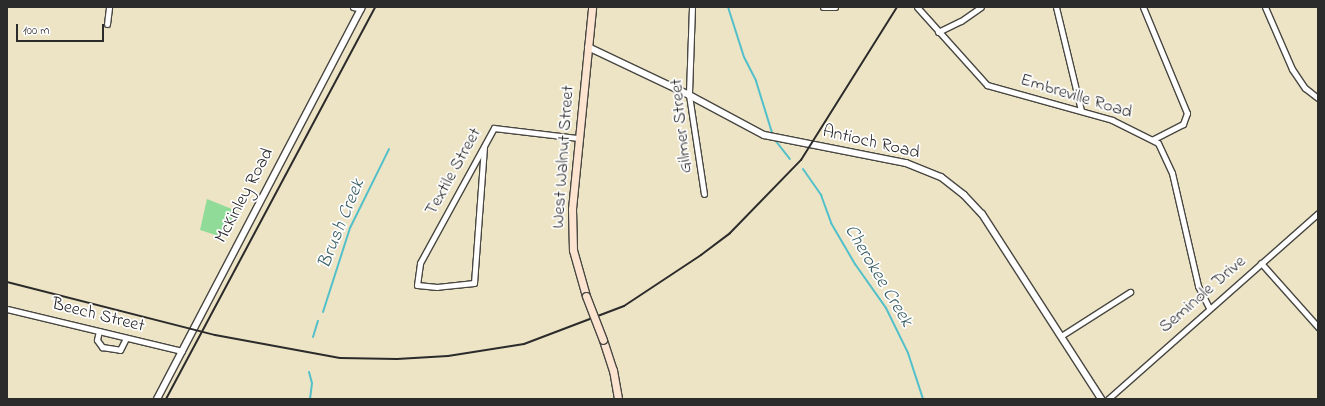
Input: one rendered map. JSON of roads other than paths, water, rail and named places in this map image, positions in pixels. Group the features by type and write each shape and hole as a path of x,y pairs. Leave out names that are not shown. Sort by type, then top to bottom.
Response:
{"main road":[{"name":"West Walnut Street","path":"592,7 578,138 572,233 578,272 613,370 618,399"}],"street":[{"path":"107,24 109,7"},
{"path":"353,7 361,8"},
{"name":"Gilmer Street","path":"692,7 689,95 704,194"},
{"path":"824,7 835,7"},
{"name":"Embreville Road","path":"916,7 987,85 1081,110 1112,120 1153,139 1163,151 1172,173 1198,286 1209,308"},
{"path":"938,32 961,21 981,7"},
{"path":"1056,7 1081,110"},
{"path":"1143,7 1187,113 1183,124 1153,139"},
{"path":"1265,7 1292,69 1305,88 1318,98"},
{"name":"McKinley Road","path":"157,399 361,8"},
{"name":"Antioch Road","path":"588,47 689,95 764,135 782,140 906,163 941,177 964,194 982,214 1101,399"},
{"name":"Textile Street","path":"484,147 474,283 437,287 417,285 420,263 484,147 488,134 494,128 578,138"},
{"name":"Seminole Drive","path":"1108,399 1318,213"},
{"path":"1261,263 1318,327"},
{"path":"1061,336 1130,292"},
{"name":"Beech Street","path":"7,309 182,351"},
{"path":"99,331 97,340 102,347 120,350 126,338"}],"waterway":[{"name":"Cherokee Creek","path":"728,7 744,57 756,81 773,136"},
{"name":"Cherokee Creek","path":"775,140 790,159"},
{"name":"Brush Creek","path":"323,312 350,228 389,149"},
{"name":"Cherokee Creek","path":"803,169 821,195 831,223 855,264 886,308 908,353 923,399"},
{"name":"Brush Creek","path":"313,337 318,321"},
{"name":"Brush Creek","path":"309,372 312,383 310,399"}],"railway":[{"path":"166,399 375,7"},
{"path":"7,282 215,335 340,358 397,359 448,356 524,344 624,306 701,255 730,233 801,160 897,7"}]}
